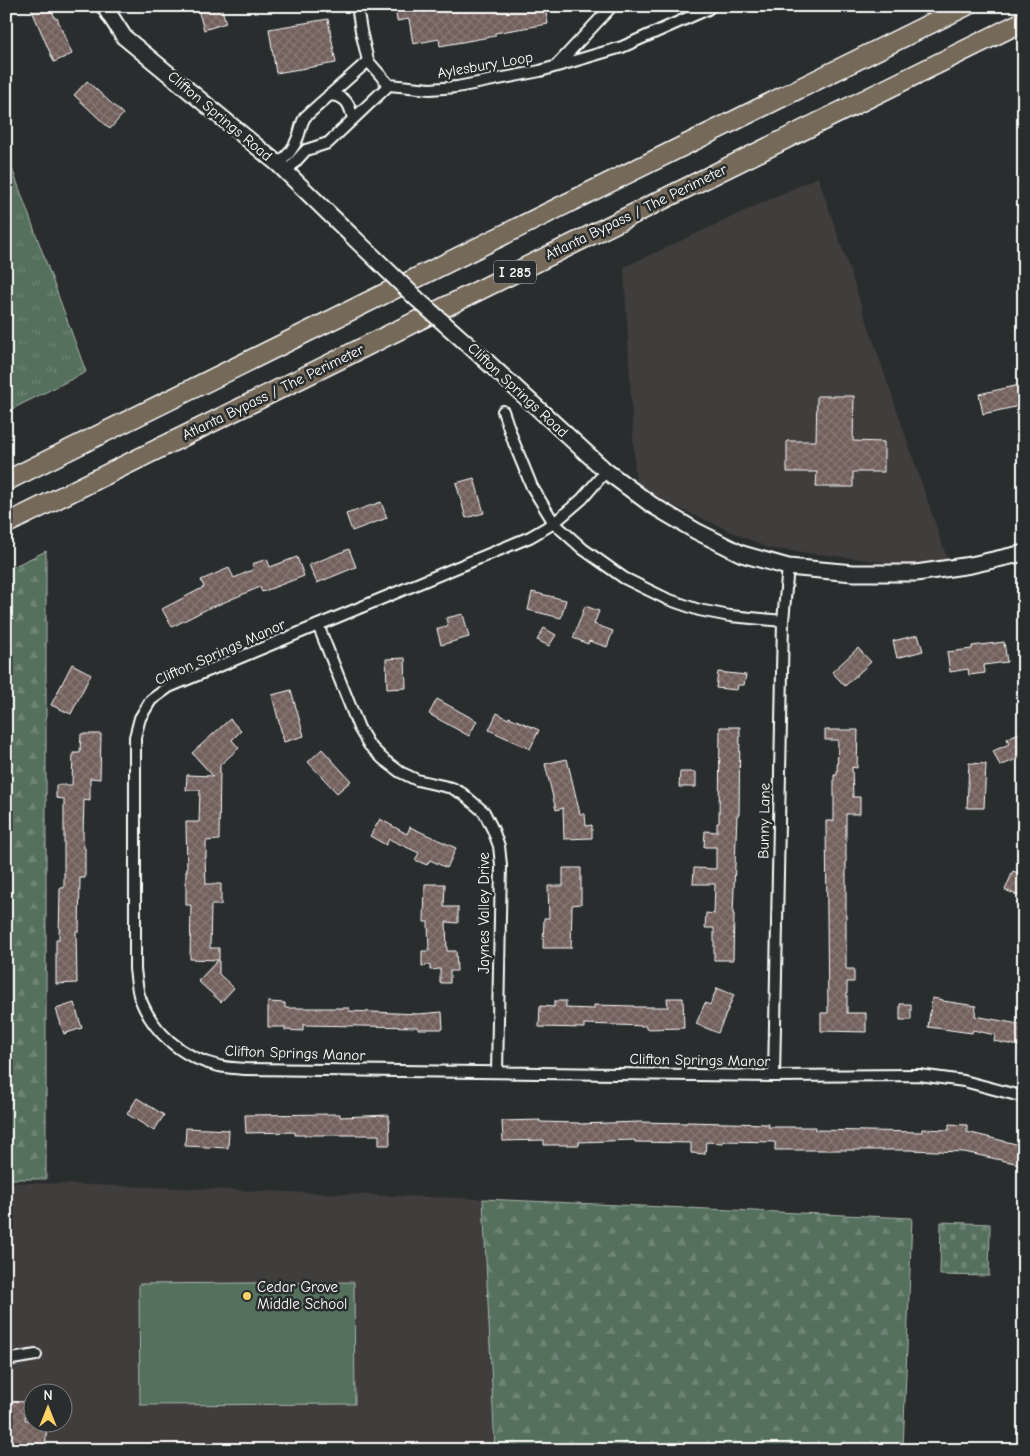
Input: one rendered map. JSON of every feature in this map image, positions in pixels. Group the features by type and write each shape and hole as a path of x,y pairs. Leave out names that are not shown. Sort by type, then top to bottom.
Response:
{"highway":[{"name":"I 285","path":"6,481 966,6"},
{"name":"Atlanta Bypass / The Perimeter","path":"6,524 1024,21"}],"street":[{"name":"Clifton Springs Road","path":"104,6 124,37 282,168 417,299 606,471 652,506 742,554 788,567 853,573 916,572 971,565 1024,553"},
{"path":"282,168 306,150 328,143 389,85 368,61 360,31 357,6"},
{"path":"556,66 612,6"},
{"name":"Aylesbury Loop","path":"389,85 430,89 457,87 540,71 622,47 711,6"},
{"path":"282,168 299,135 301,124 305,118 368,61"},
{"path":"329,95 337,96 346,101 349,104 353,118"},
{"path":"503,411 532,487 554,523 584,549 624,578 667,599 699,610 730,616 783,621"},
{"name":"Clifton Springs Manor","path":"606,471 582,499 554,523 530,537 169,687 151,700 140,718 135,737 135,969 139,994 149,1019 168,1041 194,1058 218,1066 245,1069 774,1076 919,1075 964,1081 1024,1097"},
{"name":"Bunny Lane","path":"774,1076 783,621 788,567"},
{"name":"Jaynes Valley Drive","path":"318,625 359,728 369,745 400,772 417,780 452,788 463,794 484,812 493,830 499,846 502,865 497,1072"},
{"path":"6,1360 36,1355"}],"shaded area":[{"path":"818,177 951,570 768,548 636,489 624,267"},
{"name":"Cedar Grove Middle School","path":"6,1182 483,1199 495,1450 6,1450"}],"green space":[{"path":"6,152 86,372 6,412"},
{"path":"46,551 46,1179 6,1179 6,570"},
{"path":"483,1199 912,1218 903,1450 495,1450"},
{"path":"941,1222 990,1224 989,1276 940,1275"},
{"path":"354,1282 355,1404 140,1405 139,1284"}],"building":[{"path":"30,6 51,6 55,19 57,18 72,54 54,62"},
{"path":"197,6 221,6 226,23 204,30"},
{"path":"395,6 430,6 431,12 463,6 545,6 548,24 495,33 495,36 440,46 439,39 413,44 409,19 397,21"},
{"path":"328,19 336,63 276,73 269,29"},
{"path":"87,81 123,114 110,129 74,95"},
{"path":"1024,384 1024,405 983,414 979,394"},
{"path":"817,396 854,396 853,441 884,442 884,472 853,472 853,487 816,487 817,472 787,472 787,441 816,441"},
{"path":"474,478 484,513 466,518 456,483"},
{"path":"381,502 387,518 352,531 346,514"},
{"path":"349,549 356,567 317,583 309,565"},
{"path":"297,557 304,576 262,592 260,587 213,606 172,627 162,609 204,587 201,580 229,568 234,578 254,569 252,564 267,559 270,567"},
{"path":"532,592 566,600 561,618 528,610"},
{"path":"585,606 599,611 594,624 613,631 607,647 589,641 588,644 573,638"},
{"path":"463,614 469,637 441,645 437,629 448,626 446,618"},
{"path":"544,628 556,635 549,646 537,640"},
{"path":"918,635 923,651 897,658 893,641"},
{"path":"1004,642 1007,662 984,665 985,673 969,675 968,669 950,672 947,652 972,649 972,646"},
{"path":"858,648 871,662 845,686 832,672"},
{"path":"405,658 406,688 387,689 386,659"},
{"path":"72,664 91,674 71,714 51,705"},
{"path":"718,672 746,675 744,685 738,685 737,690 716,688"},
{"path":"291,690 304,736 284,742 272,695"},
{"path":"437,699 477,721 469,736 429,714"},
{"path":"497,713 539,730 530,749 489,730"},
{"path":"230,719 241,731 232,740 239,748 220,765 219,840 206,841 205,858 206,884 221,884 221,905 211,905 210,948 219,948 219,974 234,988 221,1002 198,981 218,960 190,959 191,905 186,905 186,822 199,822 200,790 186,790 187,775 213,776 192,753"},
{"path":"720,727 740,727 739,815 737,815 733,960 714,960 714,928 705,928 706,913 714,914 715,884 693,884 694,868 716,869 716,847 704,847 705,831 717,832 717,823 719,823"},
{"path":"825,730 858,730 857,768 852,767 853,797 860,797 860,814 846,814 846,969 854,969 854,982 847,982 847,1013 866,1013 866,1032 821,1031 821,1013 828,1013 826,821 834,821 834,775 837,775 838,740 825,740"},
{"path":"1024,731 1024,756 1000,766 993,751 1009,744 1007,738"},
{"path":"81,734 101,734 100,779 90,778 90,801 84,800 85,878 80,878 79,931 76,931 77,983 56,984 56,939 59,939 60,888 64,888 64,799 56,798 56,785 72,785 73,753 80,753"},
{"path":"322,749 351,781 337,793 308,762"},
{"path":"567,759 580,814 585,814 586,826 592,825 592,838 564,839 563,808 556,810 545,764"},
{"path":"969,763 986,764 984,808 967,808"},
{"path":"680,772 696,772 696,787 679,787"},
{"path":"380,819 407,834 410,827 456,848 447,868 430,860 427,865 415,860 419,853 389,839 386,845 370,836"},
{"path":"563,868 581,868 581,904 572,905 571,948 543,948 544,918 549,918 548,886 563,886"},
{"path":"1013,871 1024,875 1024,898 1005,890"},
{"path":"425,884 445,884 444,907 458,907 458,923 446,922 447,951 456,951 457,971 450,971 450,983 440,983 440,969 430,970 430,965 422,966 422,951 429,951 428,922 424,922"},
{"path":"717,988 734,995 718,1033 696,1024 705,1003 710,1005"},
{"path":"667,998 683,998 684,1028 646,1029 646,1026 584,1024 584,1028 539,1027 540,1006 554,1007 554,1001 566,1001 566,1008 594,1009 594,1005 668,1007"},
{"path":"932,998 976,1006 975,1016 1024,1025 1024,1047 994,1041 995,1035 973,1030 972,1033 928,1027"},
{"path":"268,1002 285,1003 285,1008 349,1008 349,1011 418,1014 442,1012 443,1029 303,1025 303,1031 285,1030 285,1027 268,1027"},
{"path":"74,1003 82,1028 64,1034 56,1009"},
{"path":"900,1004 911,1004 911,1020 900,1020"},
{"path":"137,1098 164,1115 154,1131 127,1114"},
{"path":"340,1114 340,1117 389,1115 390,1145 379,1145 379,1135 295,1135 295,1132 246,1133 245,1115"},
{"path":"540,1120 540,1122 579,1124 687,1122 769,1124 768,1127 815,1127 815,1130 922,1132 922,1129 949,1130 949,1124 967,1125 967,1132 1024,1146 1024,1165 964,1152 775,1150 775,1142 706,1142 705,1154 691,1153 691,1143 635,1142 635,1140 579,1142 579,1145 544,1145 544,1140 503,1141 502,1121"},
{"path":"186,1128 229,1130 228,1148 185,1146"},
{"path":"6,1401 22,1402 22,1434 46,1434 45,1450 6,1450"}],"place":[{"name":"Cedar Grove Middle School","path":"247,1296"}]}
